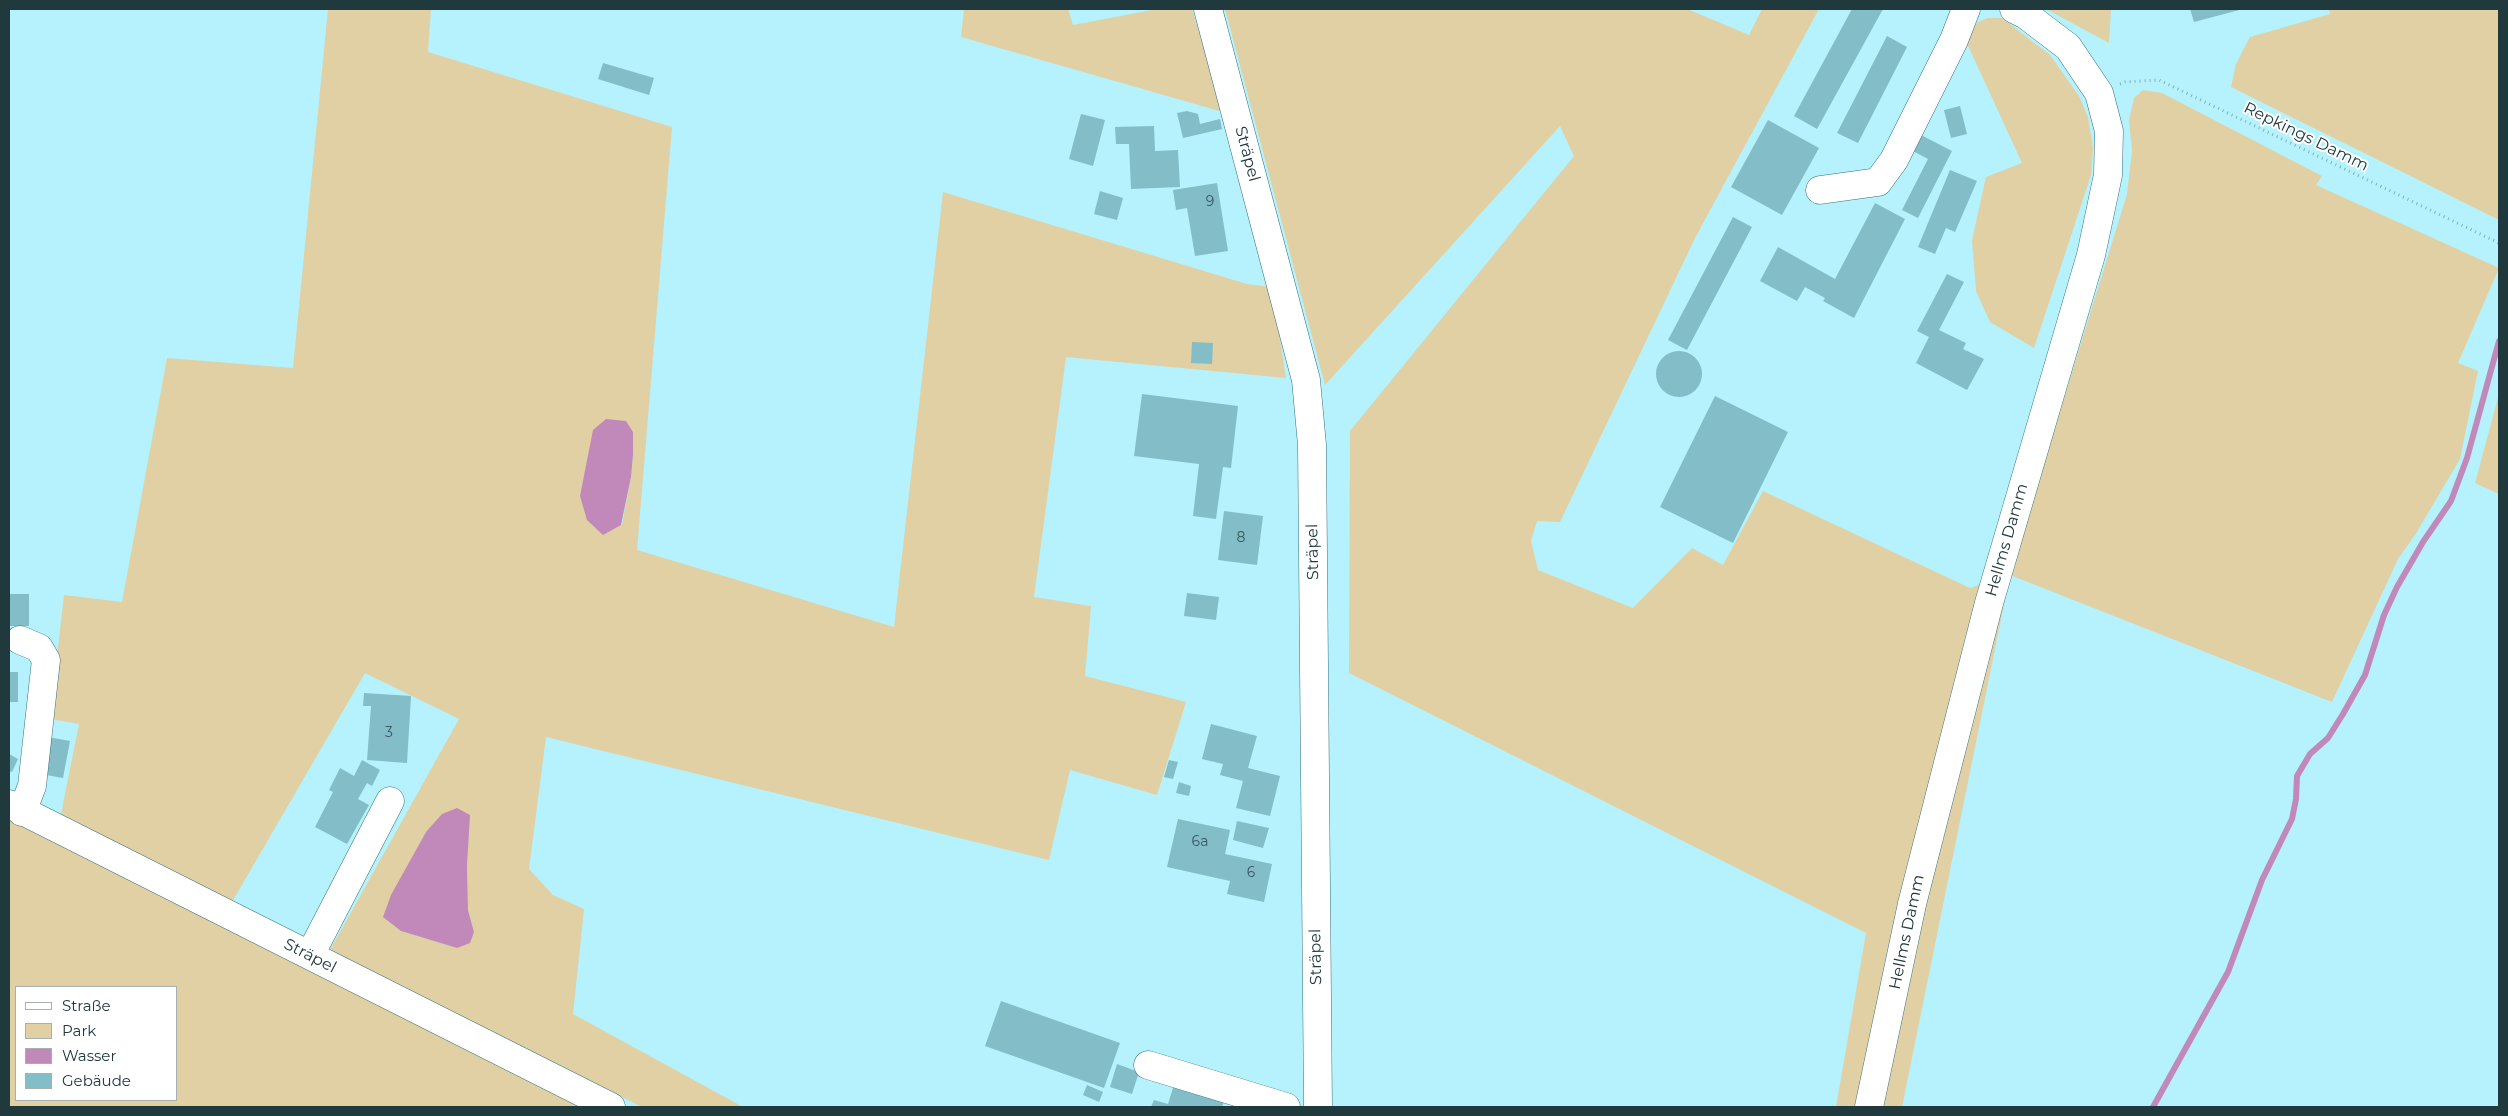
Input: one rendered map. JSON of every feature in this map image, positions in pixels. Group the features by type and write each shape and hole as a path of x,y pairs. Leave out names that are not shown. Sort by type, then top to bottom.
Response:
{"street":[{"name":"Sträpel","path":"1208,9 1306,380 1312,445 1318,1107"},
{"path":"1820,190 1878,182 1894,160 1950,48 1966,9"},
{"name":"Hellms Damm","path":"1869,1107 1912,904 1989,603 2091,255 2108,175 2108,131 2099,93 2068,47 2026,15 2014,9"},
{"path":"16,808 32,786 46,660 39,648 20,640"},
{"path":"310,955 390,801"},
{"name":"Sträpel","path":"16,808 611,1107"},
{"path":"1148,1065 1286,1107"}],"path":[{"name":"Repkings Damm","path":"2099,93 2125,82 2159,80 2499,243"}],"green space":[{"path":"328,9 431,9 428,52 672,127 637,550 894,627 943,192 1247,284 1272,287 1286,378 1066,357 1034,597 1091,606 1085,676 1186,702 1157,795 1070,770 1049,860 546,737 529,869 553,895 584,909 573,1014 743,1107 642,1107 330,950 459,719 365,673 232,902 61,814 79,724 50,719 64,595 122,602 167,358 293,368","holes":["633,455 631,477 622,525 580,496 587,466","426,832 467,865 468,910 474,932 457,948 401,931 410,862"]},
{"path":"964,9 1068,9 1073,25 1157,9 1192,9 1223,112 961,37"},
{"path":"1225,9 1687,9 1749,35 1762,9 1819,9 1695,238 1560,522 1537,521 1531,541 1538,570 1633,608 1692,548 1723,565 1763,491 1970,588 2010,574 2127,194 2132,151 2129,120 2134,98 2143,90 2162,93 2322,176 2316,185 2499,268 2458,363 2478,371 2460,459 2415,535 2398,559 2332,702 2010,575 1902,1107 1836,1107 1866,933 1349,673 1350,431 1574,156 1560,126 1325,385"},
{"path":"2046,9 2111,9 2109,43"},
{"path":"2329,9 2499,9 2499,220 2231,87 2236,64 2250,37 2330,14"},
{"path":"1988,18 2002,18 2050,55 2079,96 2088,117 2093,148 2091,175 2034,348 1990,322 1976,291 1972,240 1986,177 2022,163 1965,39 1978,22"},
{"path":"2499,394 2499,494 2475,483"},
{"path":"9,816 592,1107 9,1107"}],"water":[{"path":"606,419 626,421 633,432 633,455 631,477 621,525 603,535 587,520 580,496 593,430"},
{"path":"457,808 470,815 467,865 468,910 474,932 470,943 457,948 401,931 383,917 391,895 426,832 442,814"}],"building":[{"path":"1852,9 1883,9 1817,129 1794,116"},
{"path":"2190,9 2243,9 2194,22"},
{"path":"1887,36 1907,47 1858,143 1837,133"},
{"path":"603,63 654,78 649,95 598,79"},
{"path":"1960,106 1967,134 1951,138 1944,110"},
{"path":"1187,111 1198,114 1200,124 1220,119 1222,129 1183,138 1177,113"},
{"path":"1081,114 1105,120 1093,166 1069,159"},
{"path":"1768,120 1819,148 1782,215 1731,187"},
{"path":"1154,126 1155,151 1178,150 1180,187 1131,189 1129,144 1116,144 1115,127"},
{"path":"1919,134 1952,151 1918,218 1902,210 1928,159 1911,150"},
{"path":"1950,170 1977,181 1955,232 1946,228 1935,254 1918,247"},
{"path":"1217,183 1228,251 1195,256 1187,208 1176,210 1173,190"},
{"path":"1100,191 1123,198 1117,220 1094,214"},
{"path":"1875,203 1905,219 1854,318 1823,301 1825,298 1805,287 1797,301 1760,281 1778,247 1835,279"},
{"path":"1733,217 1752,227 1687,350 1668,340"},
{"path":"1947,274 1964,282 1939,330 1966,343 1963,349 1984,359 1967,390 1916,363 1929,337 1917,331"},
{"path":"1192,342 1213,343 1212,364 1191,363"},
{"path":"1679,351 1692,355 1698,361 1702,374 1698,387 1692,393 1679,397 1666,393 1660,387 1656,374 1660,361 1666,355"},
{"path":"1142,394 1238,406 1231,468 1223,467 1216,519 1193,516 1199,464 1134,456"},
{"path":"1715,396 1788,432 1733,543 1660,507"},
{"path":"1224,511 1263,516 1257,565 1218,560"},
{"path":"1187,593 1219,597 1216,620 1184,616"},
{"path":"9,594 29,594 29,626 9,626"},
{"path":"9,672 18,672 18,702 9,702"},
{"path":"364,693 411,696 407,763 367,760 371,706 363,706"},
{"path":"1211,724 1257,736 1248,768 1280,776 1270,816 1236,808 1243,781 1220,775 1223,764 1202,759"},
{"path":"48,737 70,741 63,778 41,774"},
{"path":"9,754 18,759 12,772 9,771"},
{"path":"362,760 380,770 372,786 367,783 358,799 369,805 347,844 315,827 333,792 329,790 340,768 354,776"},
{"path":"1169,760 1178,762 1173,779 1164,777"},
{"path":"1179,782 1191,786 1189,796 1176,793"},
{"path":"1178,819 1230,830 1225,854 1272,864 1264,902 1227,894 1230,881 1167,867"},
{"path":"1237,821 1269,828 1263,848 1233,840"},
{"path":"1001,1001 1120,1043 1104,1088 985,1046"},
{"path":"1117,1064 1139,1072 1132,1094 1110,1087"},
{"path":"1087,1085 1103,1092 1099,1102 1083,1095"},
{"path":"1174,1085 1224,1102 1222,1107 1151,1107 1154,1100 1168,1104"}],"waterway":[{"path":"2153,1107 2228,972 2262,880 2292,819 2296,799 2297,776 2310,754 2328,738 2365,675 2384,615 2397,587 2423,542 2451,501 2467,458 2499,341"}]}
